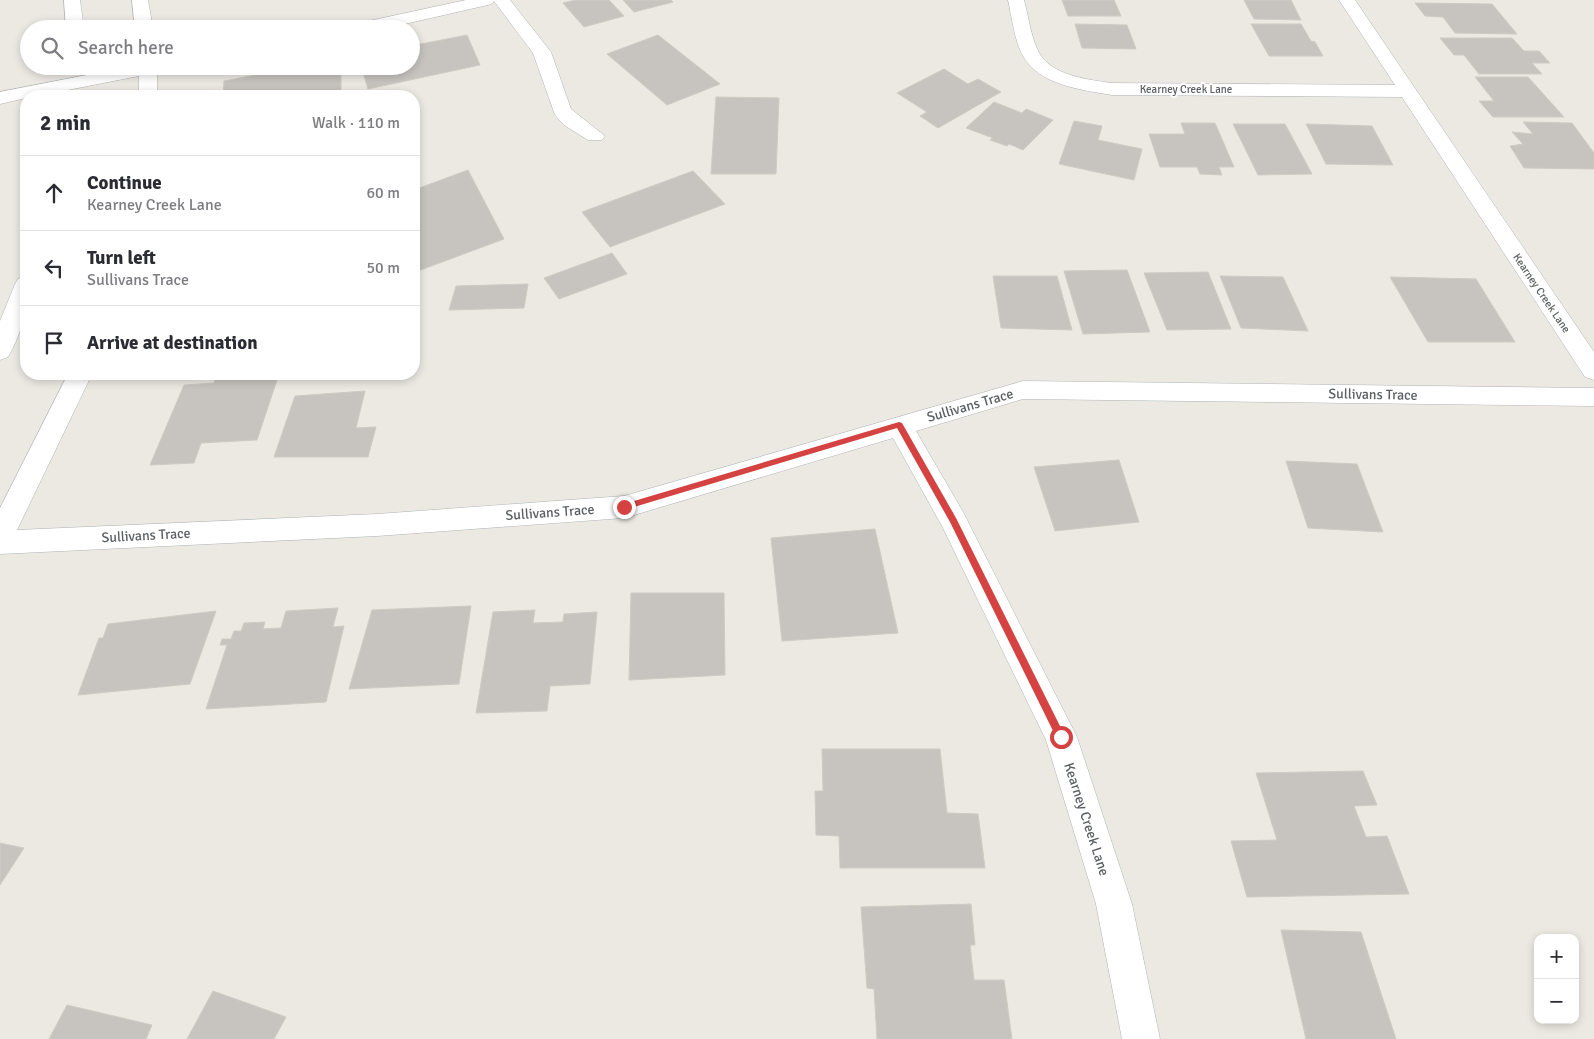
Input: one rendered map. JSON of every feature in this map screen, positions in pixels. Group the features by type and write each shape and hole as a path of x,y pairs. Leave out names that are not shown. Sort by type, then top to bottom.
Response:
{"street":[{"path":"72,0 74,20"},
{"path":"140,0 143,20"},
{"path":"402,20 486,0"},
{"path":"501,0 542,52 562,111 571,121 595,136"},
{"name":"Kearney Creek Lane","path":"1016,0 1032,57 1046,69 1090,86 1112,89 1407,91"},
{"name":"Kearney Creek Lane","path":"1347,0 1594,371"},
{"path":"38,90 112,75"},
{"path":"149,90 152,75"},
{"path":"0,98 20,94"},
{"path":"0,351 8,312 20,293"},
{"path":"0,536 77,380"},
{"name":"Sullivans Trace","path":"0,542 378,525 624,507 1023,390 1594,397"},
{"name":"Kearney Creek Lane","path":"899,425 953,520 1061,737 1114,904 1141,1039"}],"building":[{"path":"576,0 609,0 624,16 584,27 563,3"},
{"path":"623,0 671,0 673,2 634,12"},
{"path":"1062,0 1114,0 1121,16 1068,16"},
{"path":"1244,0 1291,0 1301,20 1254,19"},
{"path":"1415,3 1492,4 1517,34 1455,33 1443,17 1425,16"},
{"path":"1075,24 1127,25 1136,49 1082,48"},
{"path":"1251,24 1301,24 1323,56 1269,56"},
{"path":"467,35 480,65 368,89 364,75 420,75 420,44"},
{"path":"658,35 720,84 667,105 607,54"},
{"path":"1440,38 1512,38 1524,51 1539,51 1550,63 1532,63 1542,74 1479,74 1464,55 1454,55"},
{"path":"944,69 968,84 978,79 1001,92 938,128 920,116 927,112 897,93"},
{"path":"256,75 341,75 341,90 223,90 224,81"},
{"path":"1475,77 1528,77 1564,117 1493,117 1479,101 1494,101"},
{"path":"716,97 779,98 776,174 711,174"},
{"path":"994,102 1022,113 1026,109 1053,120 1023,150 1009,144 1007,146 990,140 993,138 966,128"},
{"path":"1074,121 1102,126 1098,140 1142,149 1134,180 1059,164"},
{"path":"1523,122 1572,123 1594,153 1594,169 1524,168 1510,146 1523,144 1512,132 1533,134"},
{"path":"1181,123 1215,123 1234,167 1219,167 1222,175 1200,174 1197,167 1160,167 1149,134 1185,134"},
{"path":"1233,124 1285,124 1312,174 1258,175"},
{"path":"1306,124 1372,126 1393,165 1326,164"},
{"path":"468,170 504,239 420,270 420,188"},
{"path":"693,171 725,204 610,247 582,212"},
{"path":"612,253 627,274 559,299 544,278"},
{"path":"1127,270 1150,332 1083,334 1064,271"},
{"path":"1208,272 1231,329 1167,330 1144,273"},
{"path":"993,276 1057,276 1072,330 1001,328"},
{"path":"1220,276 1283,277 1308,331 1241,328"},
{"path":"1390,277 1476,279 1515,342 1428,342"},
{"path":"528,284 524,308 449,310 456,286"},
{"path":"215,380 277,380 257,440 201,443 194,463 150,465 184,385 214,383"},
{"path":"365,391 356,428 376,427 368,457 274,457 295,396"},
{"path":"1119,460 1139,522 1055,531 1034,467"},
{"path":"1286,461 1357,464 1383,532 1308,528"},
{"path":"875,529 898,633 782,641 771,538"},
{"path":"631,593 724,593 725,675 629,680"},
{"path":"471,606 459,684 349,689 372,610"},
{"path":"338,608 333,627 344,626 326,702 206,709 227,645 220,645 222,639 231,639 234,631 241,631 244,623 265,622 263,629 281,628 286,611"},
{"path":"535,610 533,623 563,622 564,614 597,612 590,684 550,686 547,711 476,713 493,612"},
{"path":"216,611 190,684 78,695 99,638 103,638 108,624"},
{"path":"822,749 940,749 947,813 978,814 985,868 840,868 839,836 816,835 815,791 823,791"},
{"path":"1363,771 1377,805 1354,806 1366,837 1387,836 1409,894 1247,897 1231,841 1277,840 1256,773"},
{"path":"0,843 24,848 0,885"},
{"path":"971,904 975,945 970,945 974,980 1004,980 1012,1039 877,1039 874,989 867,988 861,907"},
{"path":"1281,930 1361,932 1396,1039 1306,1039"},
{"path":"213,991 286,1017 274,1039 187,1039"},
{"path":"67,1005 152,1025 146,1039 49,1039"}],"route":[{"path":"624,507 899,425 953,520 1061,737"}]}
